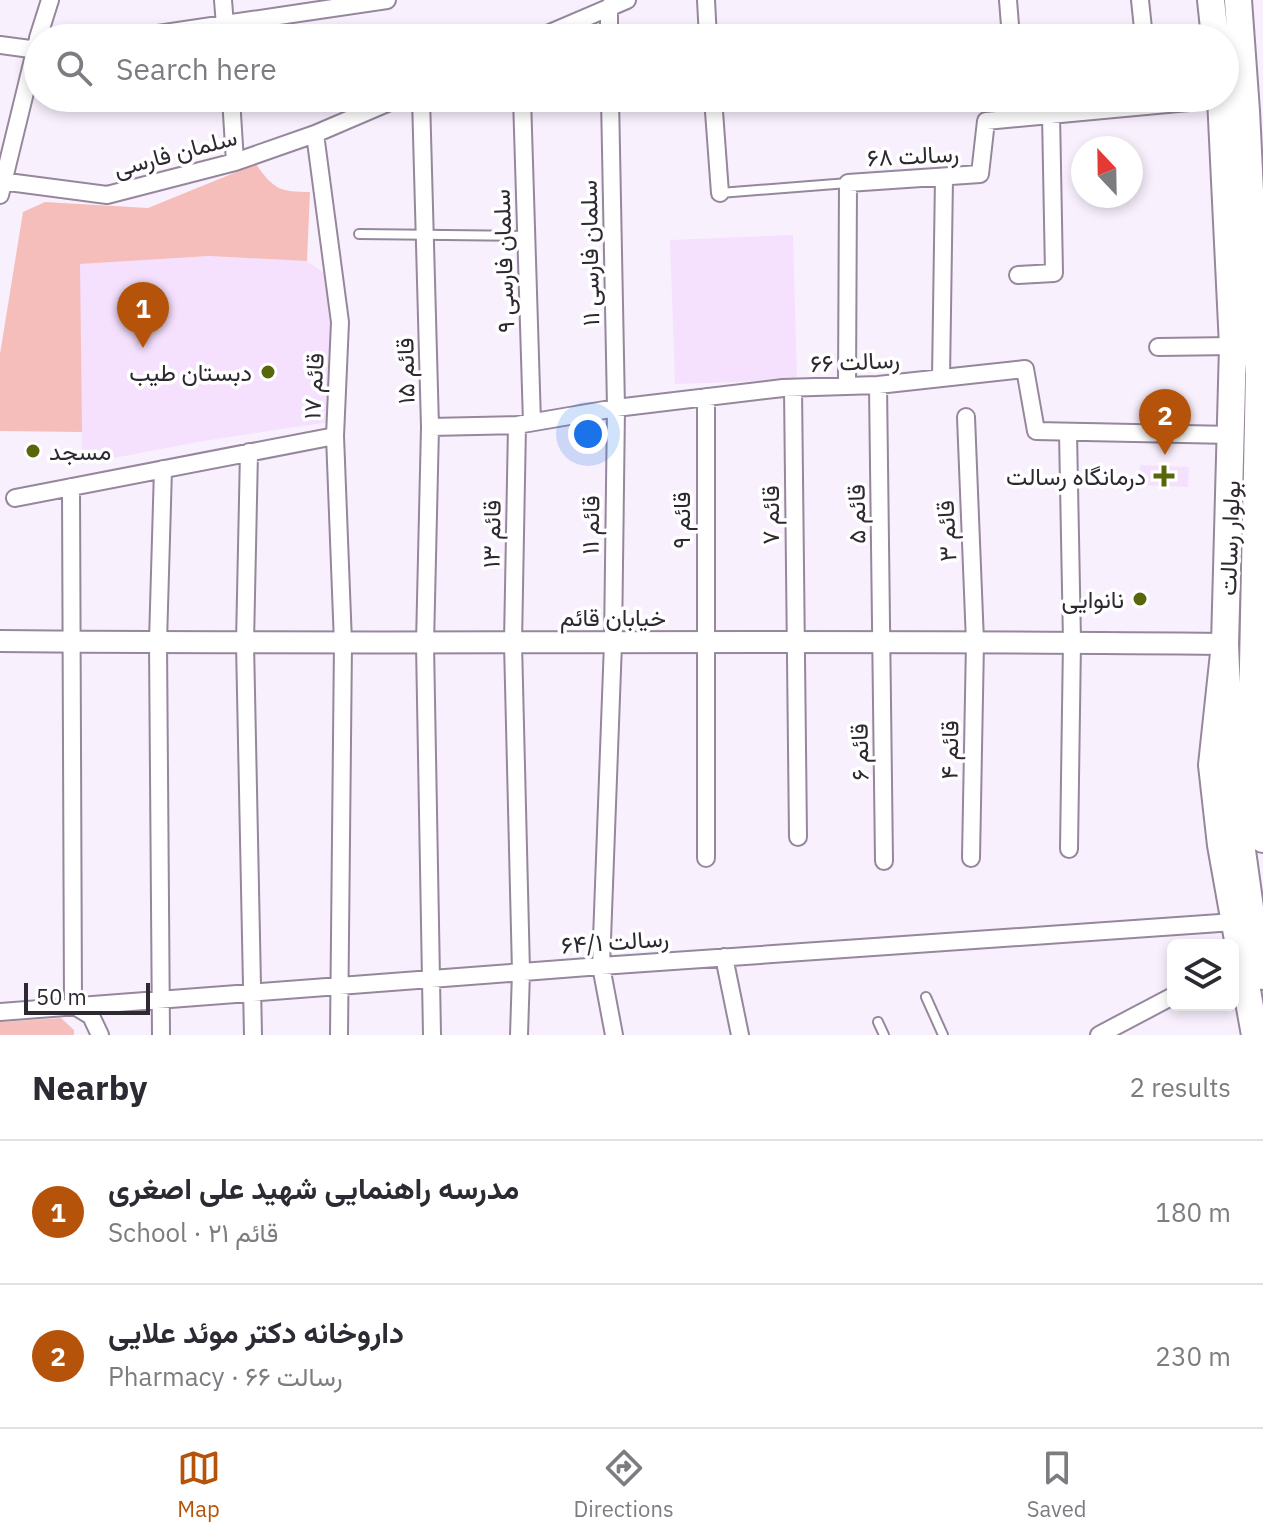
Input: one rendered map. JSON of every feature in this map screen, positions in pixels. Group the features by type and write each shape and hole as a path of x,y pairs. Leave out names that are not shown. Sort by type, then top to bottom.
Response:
{"main road":[{"path":"1211,0 1214,24"},
{"name":"بولوار رسالت","path":"1238,0 1255,110 1261,372 1258,667 1251,763 1263,839"},
{"name":"بولوار رسالت","path":"1222,112 1233,346 1225,644 1230,765 1251,915 1263,976"},
{"path":"1225,644 1212,765 1235,939"},
{"path":"1258,667 1263,709"},
{"path":"1239,970 1255,1035"}],"street":[{"path":"43,24 50,0"},
{"path":"223,0 225,24"},
{"path":"258,24 339,4 387,0"},
{"path":"570,24 627,0"},
{"path":"706,0 707,24"},
{"path":"1008,0 1010,24"},
{"path":"1140,0 1143,24"},
{"path":"609,7 609,24"},
{"path":"0,45 24,45"},
{"path":"1,186 24,96"},
{"path":"232,112 235,162"},
{"name":"سلمان فارسی","path":"1,186 107,195 235,162 366,112"},
{"name":"قائم ۱۵","path":"422,112 430,427 425,644 432,1035"},
{"name":"سلمان فارسی ۹","path":"522,112 526,236 524,424"},
{"name":"سلمان فارسی ۱۱","path":"610,112 616,408"},
{"path":"714,112 720,193"},
{"path":"1018,112 1019,118"},
{"name":"رسالت ۶۸","path":"848,183 980,174 986,121 1068,112"},
{"path":"1018,275 1054,273 1051,114"},
{"name":"قائم ۱۷","path":"315,134 340,322 335,436 343,643 339,1035"},
{"path":"941,378 944,178"},
{"path":"847,386 848,183"},
{"path":"1158,347 1233,346"},
{"name":"رسالت ۶۶","path":"430,427 524,424 706,397 793,388 878,385 1025,369 1036,431 1232,435"},
{"name":"قائم ۵","path":"878,385 882,642"},
{"name":"قائم ۷","path":"793,388 798,837"},
{"name":"قائم ۹","path":"706,397 706,858"},
{"name":"قائم ۱۱","path":"614,1035 601,966 613,643 616,408"},
{"name":"قائم ۳","path":"966,417 975,642"},
{"name":"قائم ۱۳","path":"519,1035 521,972 513,643 524,424"},
{"path":"1068,432 1072,641 1069,849"},
{"path":"15,498 335,436"},
{"path":"249,452 245,643 253,1035"},
{"path":"161,1035 158,642 163,469"},
{"path":"71,487 73,1005 91,1016 100,1035"},
{"name":"خیابان قائم","path":"0,641 425,644 1072,641 1225,644"},
{"name":"قائم ۶","path":"882,642 884,861"},
{"name":"قائم ۴","path":"971,858 975,642"},
{"name":"رسالت ۶۴/۱","path":"0,1012 431,978 1234,922"},
{"path":"724,957 740,1035"},
{"path":"1099,1035 1167,999"}],"lane":[{"path":"720,193 848,183"},
{"path":"359,234 526,236"},
{"path":"926,997 943,1035"},
{"path":"878,1022 884,1035"}],"shaded area":[{"path":"256,164 267,179 278,187 310,192 307,261 209,256 80,264 82,432 0,431 0,354 23,212 45,202 148,208"},
{"path":"793,235 797,380 675,384 670,240"},
{"path":"209,256 307,261 324,273 334,322 329,422 82,464 79,264"},
{"name":"درمانگاه رسالت","path":"1140,465 1189,467 1188,487 1139,485"},
{"path":"61,1018 74,1030 74,1035 0,1035 0,1022"}],"place":[{"name":"مدرسه راهنمایی شهید علی اصغری","path":"143,348"},
{"name":"دبستان طیب","path":"268,372"},
{"name":"مسجد","path":"33,451"},
{"name":"داروخانه دکتر موئد علایی","path":"1165,455"},
{"name":"درمانگاه رسالت","path":"1164,476"},
{"name":"نانوایی","path":"1140,599"}]}
